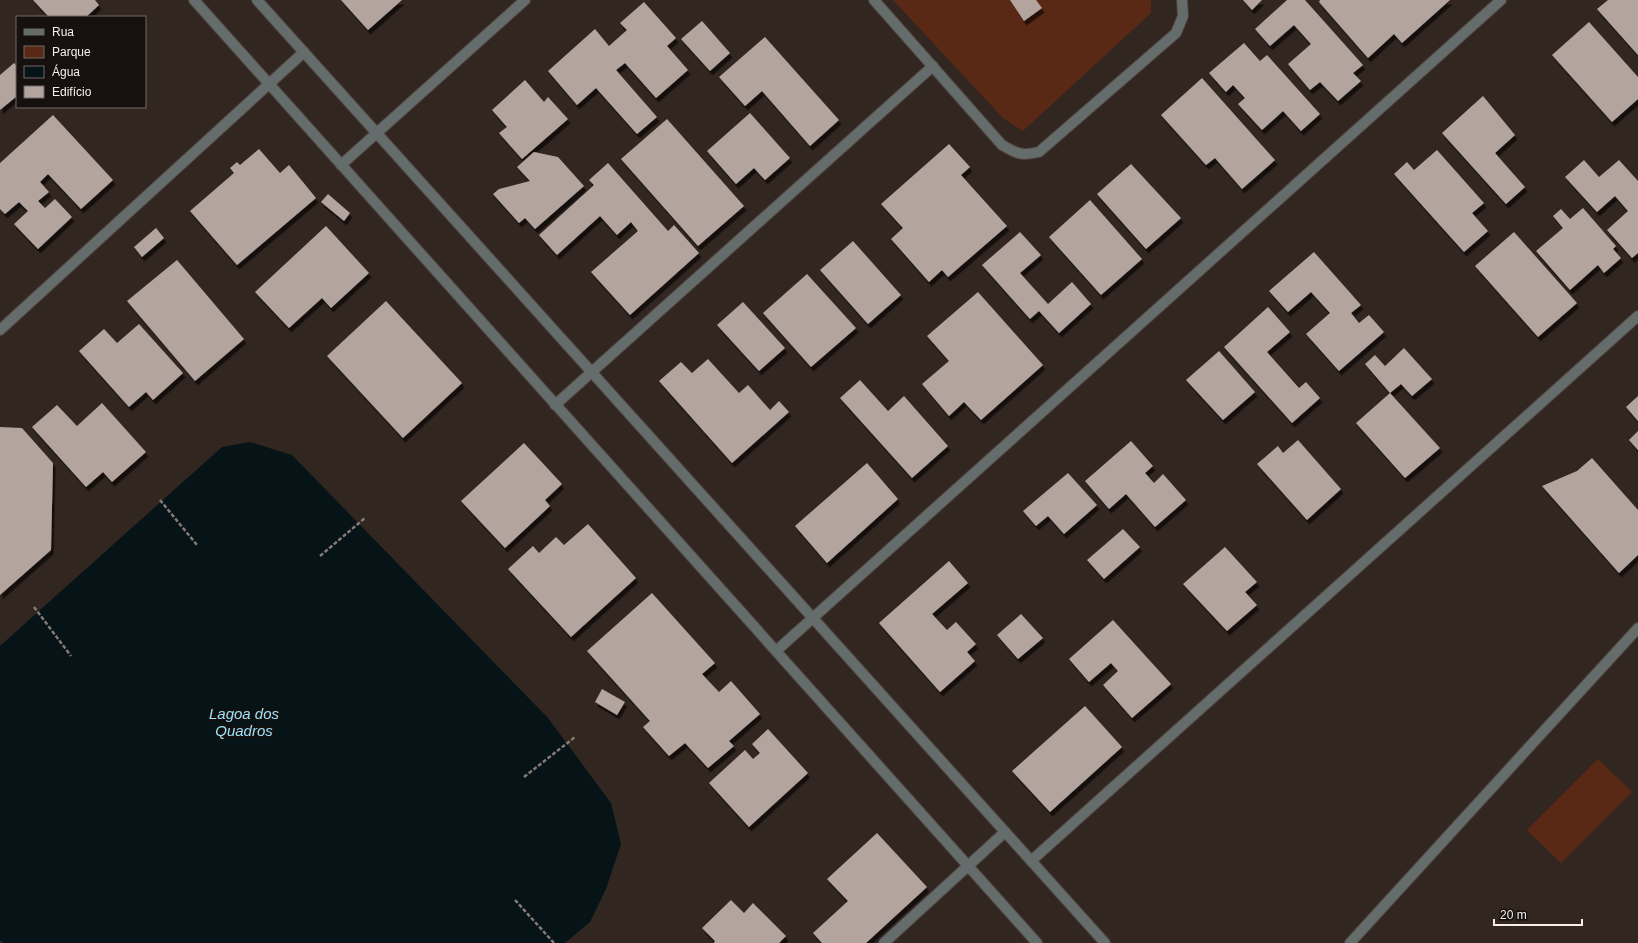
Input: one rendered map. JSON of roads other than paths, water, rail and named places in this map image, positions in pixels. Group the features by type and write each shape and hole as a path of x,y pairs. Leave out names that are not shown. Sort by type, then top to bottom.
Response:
{"street":[{"path":"194,0 1037,943"},
{"path":"257,0 1105,943"},
{"path":"341,165 376,132 525,0"},
{"path":"874,0 1002,145 1015,153 1025,155 1039,152 1176,33 1183,16 1182,0"},
{"path":"776,651 1501,0"},
{"path":"0,330 270,85 304,52"},
{"path":"556,405 933,66"},
{"path":"1031,861 1638,316"},
{"path":"1350,943 1638,628"},
{"path":"884,943 1006,832"}],"water":[{"name":"Lagoa dos Quadros","path":"250,442 292,455 548,718 611,803 621,844 606,889 590,922 565,943 3,943 0,940 0,646 222,447"}]}
